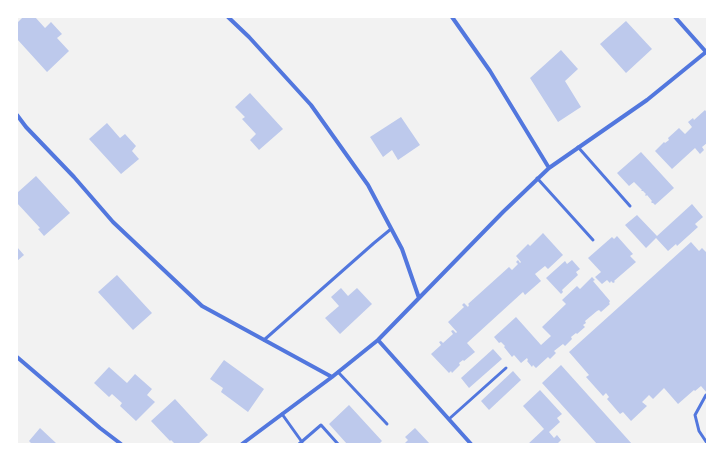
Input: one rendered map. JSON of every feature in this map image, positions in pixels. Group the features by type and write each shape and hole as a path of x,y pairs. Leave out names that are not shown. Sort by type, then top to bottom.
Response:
{"street":[{"path":"228,17 249,37 311,105 368,185 402,249 419,298"},
{"path":"452,17 490,71 549,168"},
{"path":"242,444 332,377 378,340 537,178 578,147 647,100 706,52 675,17"},
{"path":"17,115 26,128 74,177 113,222 202,306 332,377"},
{"path":"378,340 470,444"},
{"path":"17,357 100,428 121,444"}],"lane":[{"path":"578,147 630,206"},
{"path":"537,178 593,240"},
{"path":"264,340 391,229"},
{"path":"449,419 506,368"},
{"path":"338,372 387,424"},
{"path":"706,395 695,415 699,432 707,443"},
{"path":"282,414 300,443 321,425 338,444"}],"building":[{"path":"23,17 35,17 45,28 51,22 62,34 57,38 69,51 47,72 17,39 17,23"},
{"path":"626,21 652,49 626,73 600,44"},
{"path":"561,50 578,69 565,81 581,107 558,122 530,78"},
{"path":"250,93 283,129 259,150 250,140 256,134 242,119 245,117 235,107"},
{"path":"705,110 707,113 707,143 702,147 704,150 700,154 695,148 672,169 655,151 664,142 665,143 669,140 668,138 679,128 685,134 692,127 688,122 693,118 694,120"},
{"path":"401,117 420,145 398,160 392,150 383,157 370,137"},
{"path":"107,123 120,138 125,134 136,146 132,151 139,159 121,174 89,139"},
{"path":"641,152 674,188 655,205 634,182 629,186 617,173"},
{"path":"36,176 70,213 44,236 38,229 40,228 17,203 17,193"},
{"path":"692,204 703,217 695,224 698,227 677,246 676,244 668,251 656,238 646,248 625,225 637,215 657,236"},
{"path":"543,233 563,255 548,269 545,266 535,274 541,281 525,295 523,292 467,343 475,352 459,363 460,365 452,373 451,371 449,373 431,354 441,345 439,342 441,341 443,343 453,334 451,331 453,330 456,333 457,332 448,322 464,307 462,305 464,303 468,307 468,304 509,267 512,270 518,264 516,262 518,260 520,263 521,262 516,256 528,244 530,246"},
{"path":"617,236 633,254 630,256 636,262 614,281 615,282 613,283 611,281 610,283 607,280 602,284 595,277 601,272 588,258 612,237 614,239"},
{"path":"691,242 699,251 702,248 707,253 707,393 701,386 678,404 664,388 653,399 649,395 642,402 647,406 631,421 623,412 620,414 607,399 609,397 606,393 603,396 586,377 589,375 569,352"},
{"path":"17,247 24,255 17,261"},
{"path":"572,260 580,269 576,272 578,275 562,290 563,292 561,294 546,278 565,261 567,264"},
{"path":"117,275 152,313 133,330 98,292"},
{"path":"592,277 595,280 593,281 610,301 610,304 601,312 599,310 597,311 585,321 586,323 583,325 585,327 571,337 572,339 565,346 563,344 554,351 556,353 550,359 548,357 536,368 533,365 532,367 527,361 527,358 521,363 514,355 512,357 504,347 505,346 501,342 499,343 494,337 516,317 541,345 551,336 542,327 566,304 562,300 577,286 580,289"},
{"path":"341,288 348,296 357,288 372,304 340,334 325,318 339,306 331,297"},
{"path":"493,349 502,359 469,388 461,378"},
{"path":"224,360 264,389 248,412 221,392 223,388 210,379"},
{"path":"561,365 632,444 597,444 542,383"},
{"path":"109,367 127,383 135,374 152,389 147,395 155,402 136,421 120,406 122,403 112,394 109,397 94,383"},
{"path":"513,371 521,380 489,410 481,401"},
{"path":"540,390 562,414 557,418 560,422 549,432 554,438 557,435 561,440 558,443 559,444 528,444 544,429 523,406"},
{"path":"175,399 208,435 198,444 175,444 171,440 170,441 151,421"},
{"path":"349,405 382,441 379,444 347,444 329,424"},
{"path":"40,428 57,444 32,444 29,441"},
{"path":"415,428 430,444 404,444 408,440 405,437"}]}
